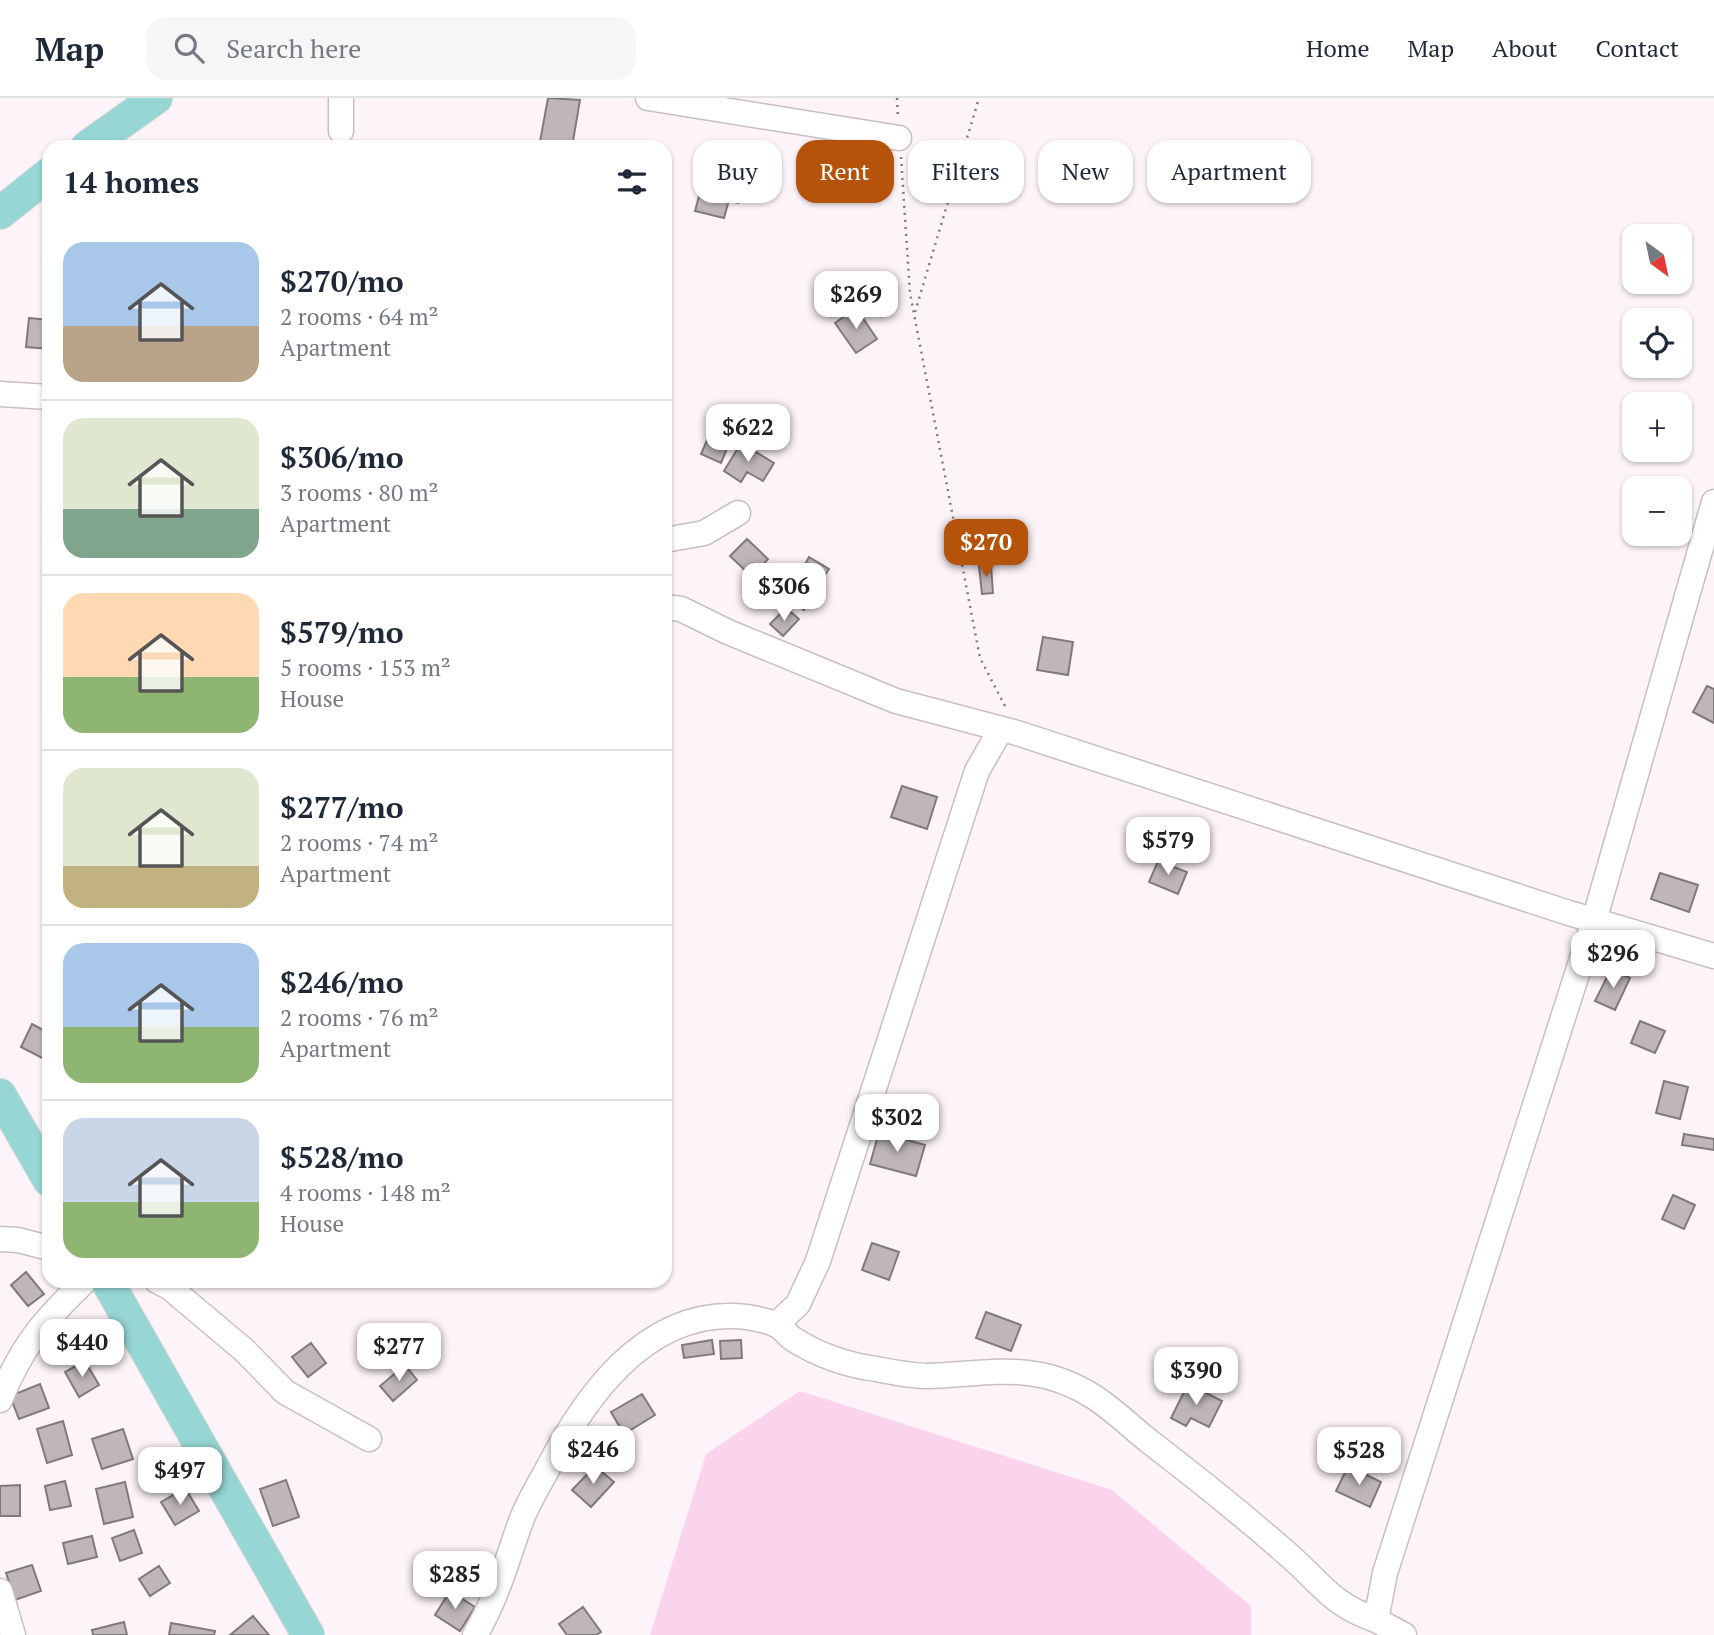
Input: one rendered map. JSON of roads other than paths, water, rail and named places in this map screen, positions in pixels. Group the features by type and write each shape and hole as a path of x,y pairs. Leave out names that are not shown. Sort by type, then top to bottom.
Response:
{"main road":[{"path":"97,140 156,98"},
{"path":"0,213 42,180"},
{"path":"0,1096 39,1146"},
{"path":"111,1288 308,1635"}],"street":[{"path":"341,98 341,131"},
{"path":"648,98 900,138"},
{"path":"0,394 42,397"},
{"path":"1376,1619 1393,1547 1594,921 1714,502"},
{"path":"672,539 704,533 738,513"},
{"path":"672,608 681,609 728,632 896,701 1009,731 1594,921 1714,956"},
{"path":"776,1325 798,1304 818,1261 977,771 1009,731"},
{"path":"0,1239 42,1246"},
{"path":"0,1401 15,1362 32,1336 78,1288"},
{"path":"170,1288 244,1350 285,1392 369,1438"},
{"path":"475,1635 498,1591 527,1509 565,1436 597,1389 630,1355 647,1343 699,1318 737,1315 776,1325 791,1338 829,1358 871,1369 926,1376 1006,1371 1046,1374 1073,1386 1096,1398 1209,1489 1293,1559 1332,1599 1404,1635"},
{"path":"0,1591 12,1635"}]}
